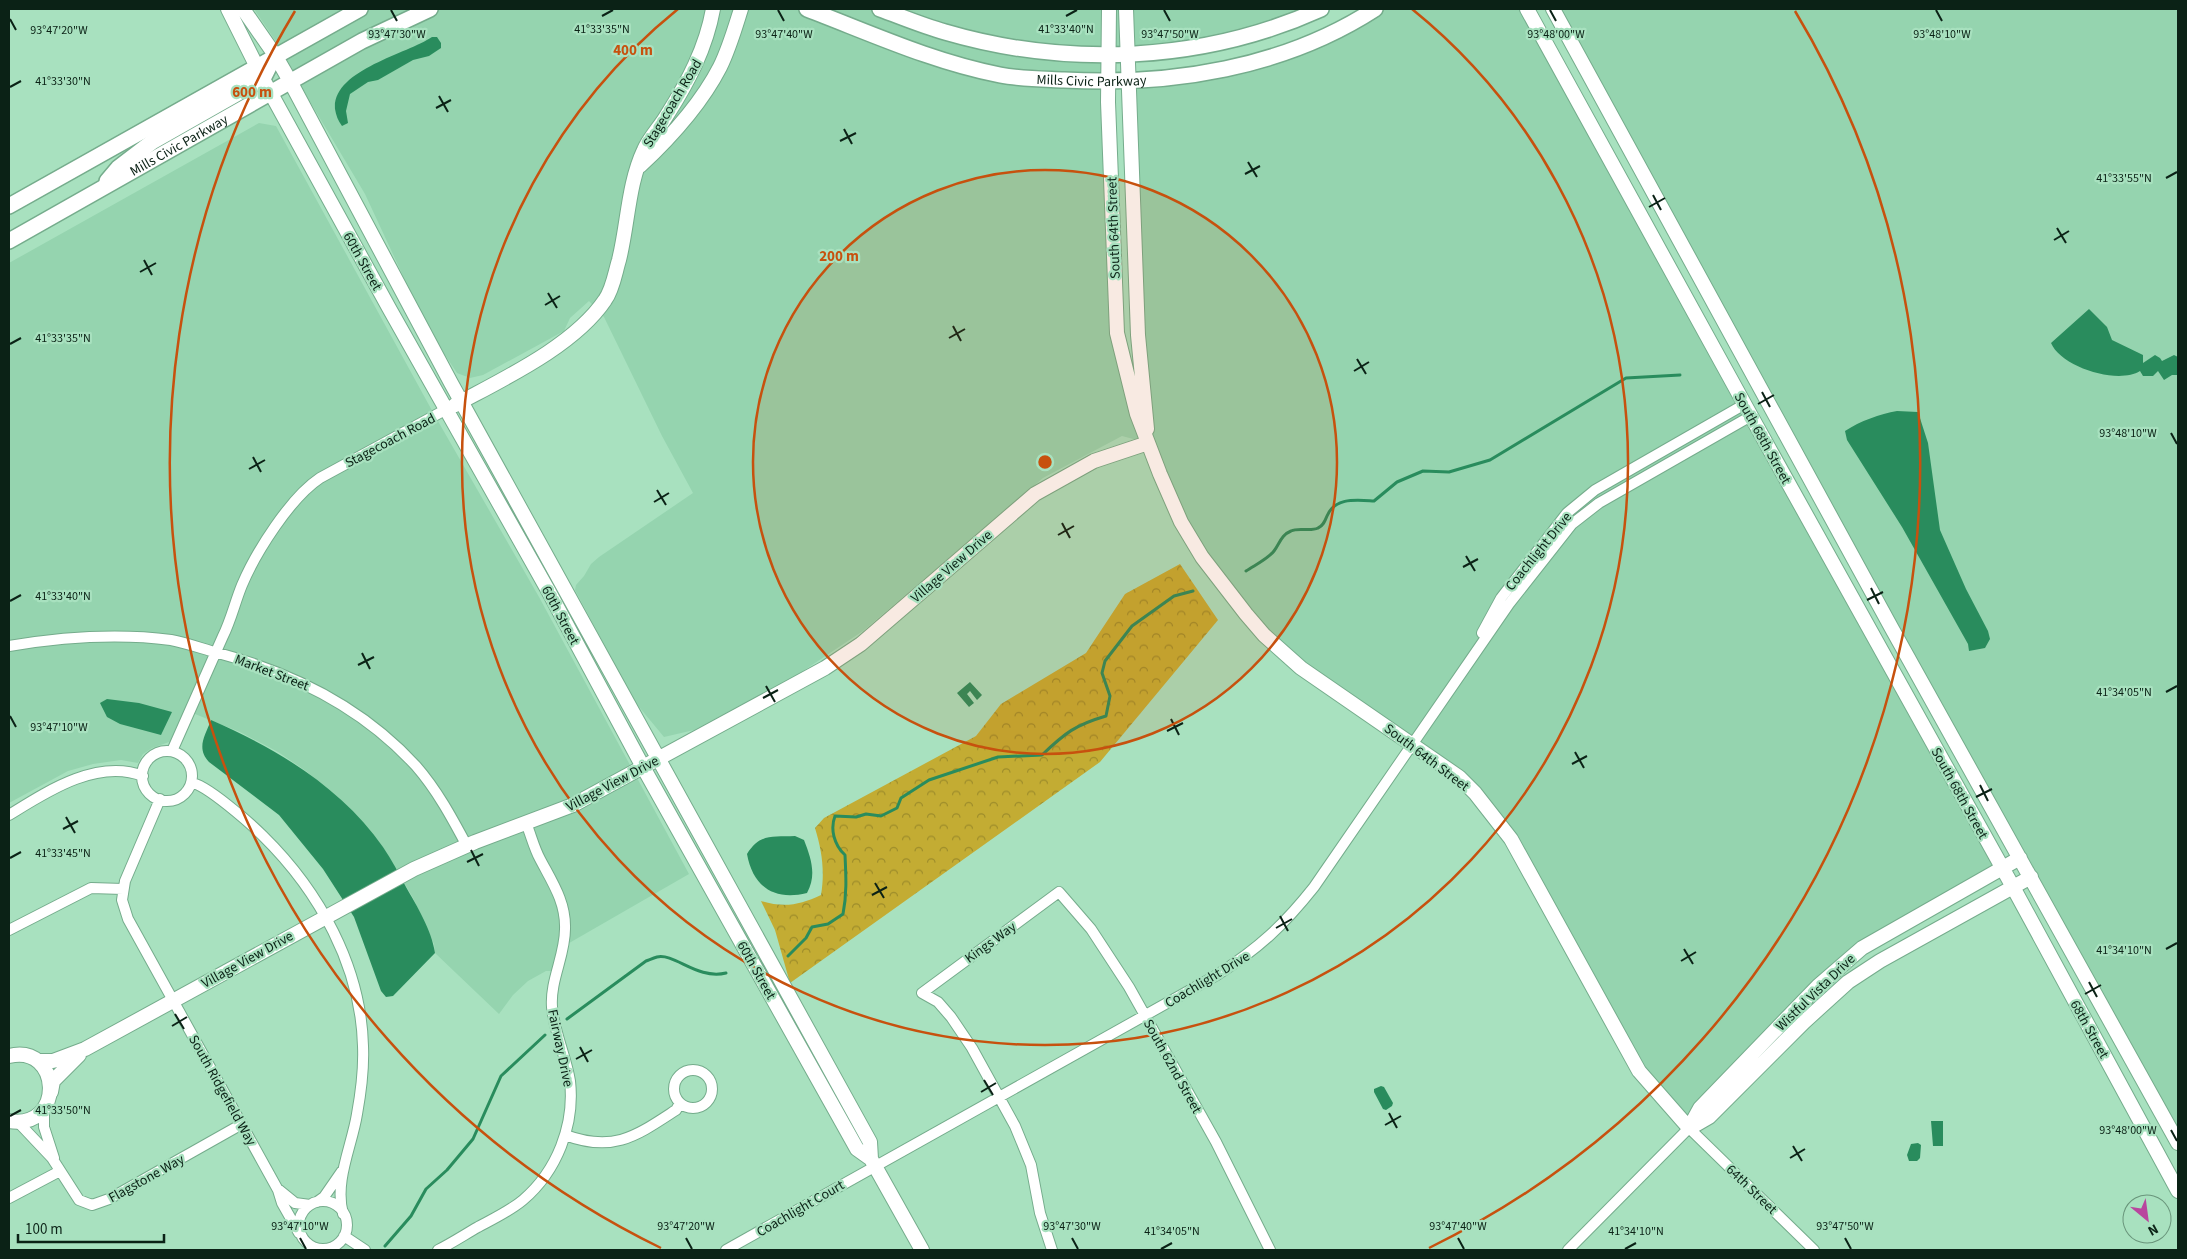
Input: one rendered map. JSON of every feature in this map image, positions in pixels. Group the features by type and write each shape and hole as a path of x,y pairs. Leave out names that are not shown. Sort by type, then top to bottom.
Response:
{"main road":[{"path":"100,190 118,168 152,142 259,72 275,55 360,9"},
{"name":"Mills Civic Parkway","path":"9,241 362,41 430,9"},
{"name":"Mills Civic Parkway","path":"807,9 929,55 971,68 1001,75 1037,79 1108,82 1191,75 1253,62 1314,42 1375,9"},
{"name":"Mills Civic Parkway","path":"880,9 945,32 1001,46 1053,54 1107,55 1183,49 1232,41 1271,29 1321,9"},
{"path":"9,206 259,72"}],"street":[{"name":"60th Street","path":"228,9 259,72 445,410 549,592 643,767 857,1149 873,1162"},
{"name":"60th Street","path":"243,9 275,55 290,81 461,402 870,1142 873,1162 922,1250"},
{"name":"Stagecoach Road","path":"172,751 254,561 290,507 304,490 320,478 527,366 592,317 607,298 613,282 638,168 644,149 685,87 700,56 714,9"},
{"name":"Stagecoach Road","path":"638,168 656,152 702,97 720,66 741,9"},
{"name":"South 64th Street","path":"1109,9 1107,55 1117,333 1126,375 1148,443 1181,522 1202,557 1264,635 1301,668 1412,743 1459,777 1475,793 1506,832 1639,1071 1689,1128"},
{"name":"South 64th Street","path":"1126,9 1138,336 1148,443"},
{"name":"South 68th Street","path":"1527,9 2002,867"},
{"name":"South 68th Street","path":"1553,9 1891,627 2020,858"},
{"name":"Coachlight Drive","path":"873,1162 998,1096 1217,975 1242,960 1284,924 1314,887 1466,665 1501,598 1566,513 1595,490 1748,410"},
{"name":"Village View Drive","path":"38,1061 53,1061 86,1049 325,916 414,869 467,846 573,805 789,689 861,644 1024,502 1050,484 1094,461 1148,443"},
{"name":"Market Street","path":"9,646 70,638 105,636 172,640 246,660 294,679 355,713 396,746 417,767 437,794 467,846"},
{"path":"172,751 185,758 190,766 191,784 184,794 177,798 160,799 148,791 142,776 144,768 149,759 156,754 172,751"},
{"path":"9,815 72,781 95,774 121,770 142,776"},
{"path":"191,784 194,783 224,803 264,836 301,877 325,916 338,942 359,1009 363,1046 357,1114 344,1168 340,1196 346,1222 344,1236 340,1242 322,1249 310,1245 299,1233 299,1220 305,1208 314,1204 325,1201 336,1204 343,1214"},
{"name":"South Ridgefield Way","path":"160,799 123,889 122,900 128,919 278,1190 282,1203 299,1233"},
{"name":"Fairway Drive","path":"438,1250 522,1200 536,1186 549,1169 565,1135 570,1112 570,1080 553,1020 551,994 564,946 565,918 556,887 539,857 526,823"},
{"name":"Wistful Vista Drive","path":"1568,1250 1689,1128 1700,1108 1839,967 1862,948 2020,858"},
{"name":"68th Street","path":"2020,858 2178,1143"},
{"name":"68th Street","path":"2002,867 2178,1191"},
{"name":"Wistful Vista Drive","path":"1689,1128 1709,1117 1804,1022 1848,982 1880,961 2031,877"},
{"path":"9,930 91,888 123,889"},
{"name":"South 62nd Street","path":"1058,892 1091,929 1111,958 1145,1015 1216,1142 1270,1250"},
{"name":"Kings Way","path":"998,1096 972,1048 951,1017 938,1002 922,992 1058,892"},
{"path":"58,1167 44,1127 47,1102 53,1081 86,1049"},
{"path":"10,1054 24,1055 38,1061 48,1075 51,1088 47,1102 28,1120 14,1122"},
{"path":"998,1096 1024,1146 1040,1213 1052,1250"},
{"path":"565,1135 596,1142 627,1139 676,1110 680,1103"},
{"path":"14,1122 31,1134 58,1167"},
{"name":"Flagstone Way","path":"58,1167 79,1200 86,1204 99,1204 242,1124"},
{"name":"64th Street","path":"1689,1128 1814,1250"},
{"name":"Coachlight Court","path":"726,1250 873,1162"},
{"path":"9,1198 58,1167"},
{"path":"278,1190 295,1202 314,1204 328,1192 344,1168"},
{"path":"344,1236 365,1250"}],"shaded area":[{"path":"254,9 1321,9 1271,29 1107,55 1117,333 1137,414 1128,80 1253,62 1375,9 1527,9 2002,867 1841,969 1689,1128 1661,1098 1475,793 1301,668 1202,557 1148,443 1122,436 1043,478 863,631 797,675 694,730 664,737 635,702 575,590 576,585 591,564 599,557 693,493 662,436 604,317 589,301 570,318 564,331 483,375 470,378 457,373 443,352 411,293 365,194 279,46"},
{"path":"1553,9 2178,9 2178,1143"},
{"path":"432,37 437,37 441,43 441,48 429,56 413,60 378,80 368,82 350,94 346,111 348,123 342,126 337,118 335,109 337,95 345,84 373,65"},
{"path":"259,123 276,126 435,416 539,597 689,874 564,946 556,971 546,971 528,981 513,995 499,1014 435,953 434,944 413,898 383,847 368,829 306,771 278,752 240,732 185,710 172,741 152,748 143,754 138,763 121,760 93,764 68,771 9,803 9,263"},
{"path":"2089,309 2107,327 2112,340 2143,355 2143,363 2155,355 2162,361 2174,355 2178,357 2178,375 2172,375 2164,380 2158,371 2153,376 2143,376 2140,371 2130,375 2105,375 2078,366 2066,359 2057,352 2051,343"},
{"path":"1897,411 1918,412 1928,443 1940,530 1966,589 1988,631 1990,639 1985,648 1969,651 1968,644 1902,527 1847,440 1845,431 1851,427 1870,418"},
{"path":"970,682 982,695 977,700 970,691 967,694 974,703 969,707 957,693"},
{"path":"107,699 139,703 172,712 161,735 120,724 107,717 100,703"},
{"path":"211,720 260,743 328,788 367,826 386,852 424,919 435,953 393,996 386,997 381,991 354,917 323,869 279,815 205,757 202,747"},
{"path":"795,836 804,840 809,853 812,866 810,886 807,893 785,895 775,893 760,883 754,875 747,854 762,839"},
{"path":"1381,1086 1384,1087 1393,1103 1386,1110 1383,1109 1374,1092 1374,1089"},
{"path":"1931,1121 1943,1121 1943,1146 1933,1146"},
{"path":"1918,1143 1921,1145 1920,1158 1917,1161 1909,1161 1907,1155 1911,1144"}],"green space":[{"path":"1180,564 1218,620 1100,762 790,983 775,930 761,901 785,905 806,901 821,895 822,861 815,828 824,818 976,736 1001,704 1086,653 1125,594"}],"waterway":[{"path":"1246,571 1271,554 1288,533 1294,530 1312,530 1320,527 1331,510 1341,503 1353,500 1374,501 1397,482 1423,471 1449,472 1490,460 1626,378 1680,375"},
{"path":"788,956 806,938 812,927 828,924 843,914 846,892 845,855 838,847 834,837 833,826 835,816 856,817 866,814 881,816 897,808 901,798 929,780 998,757 1042,755 1071,731 1106,716 1110,696 1102,673 1105,661 1132,626 1174,596 1193,591"},
{"path":"567,1019 646,961 656,957 671,959 706,973 726,973"},
{"path":"385,1246 411,1216 426,1189 447,1170 473,1139 501,1076 545,1035"}]}
